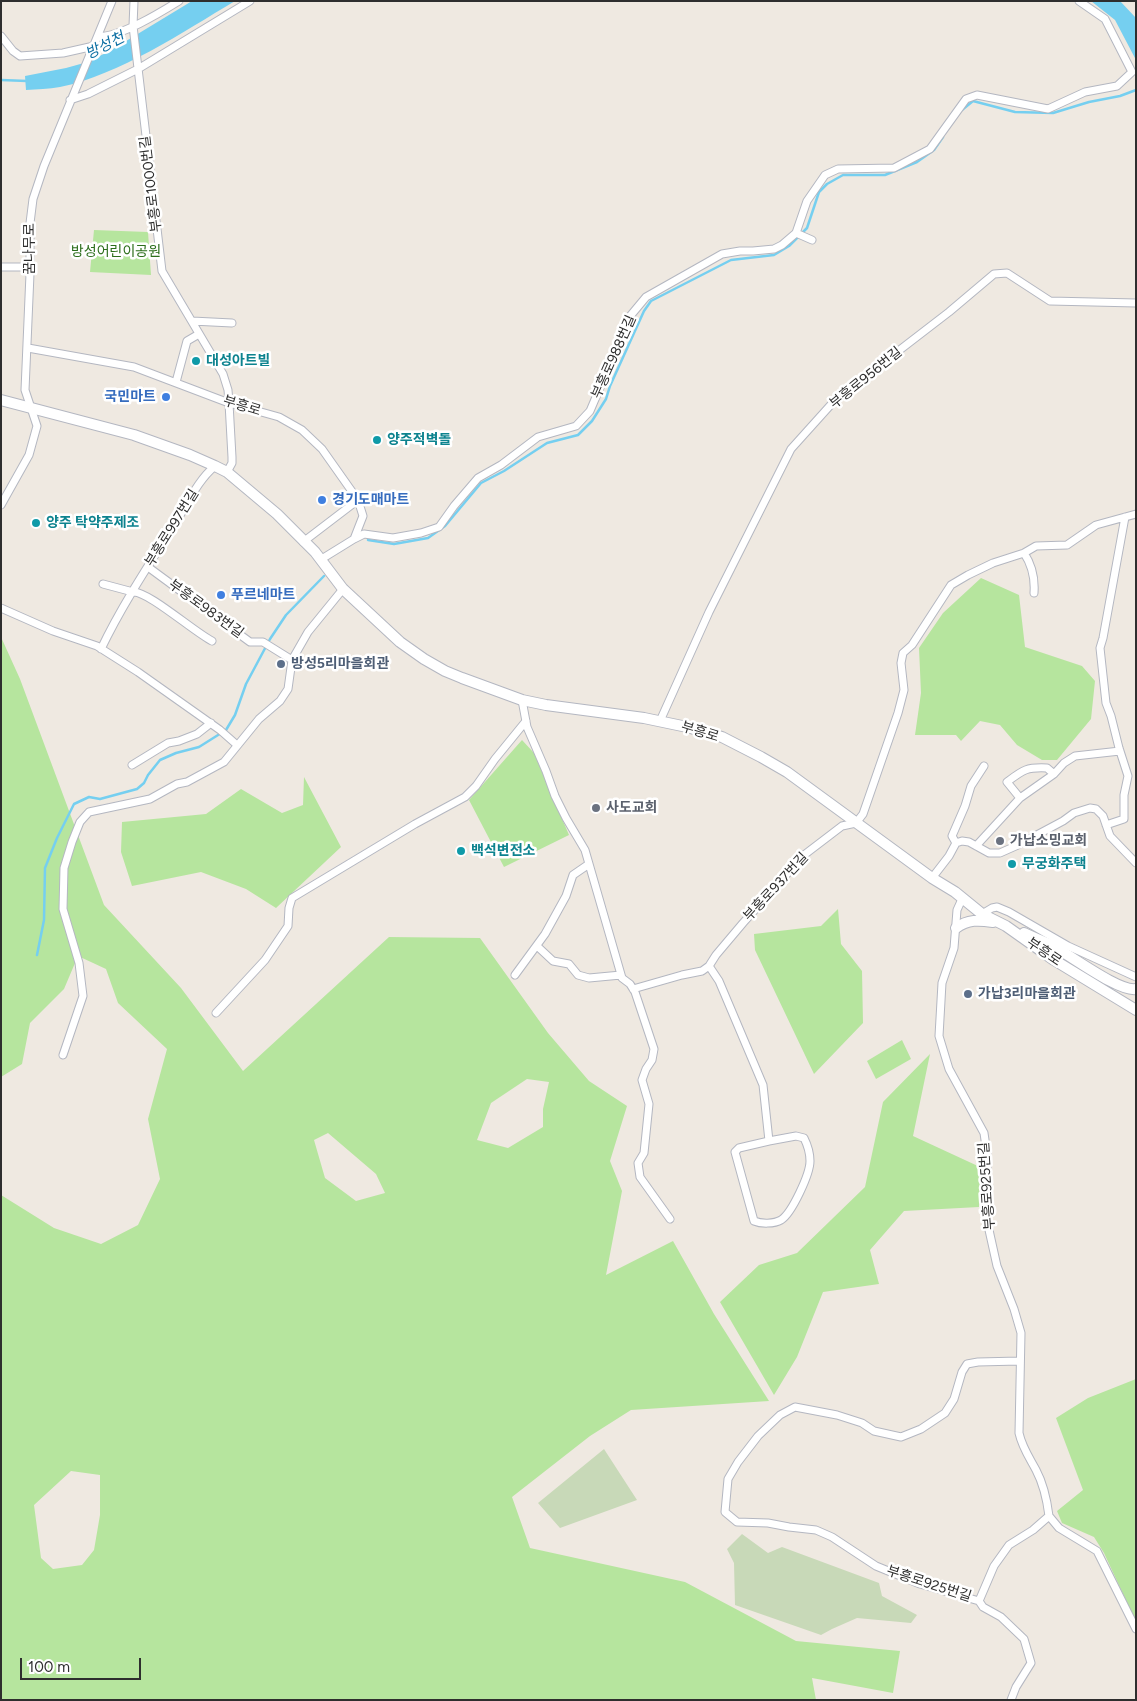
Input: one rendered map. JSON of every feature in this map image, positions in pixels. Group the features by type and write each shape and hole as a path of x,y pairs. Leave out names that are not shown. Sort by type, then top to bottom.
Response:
{"main road":[{"name":"부흥로","path":"1,400 134,435 190,455 227,472 277,514 315,552 343,589 400,642 444,671 522,700 644,718 687,727 722,737 761,757 787,772 932,878 955,892 962,900 982,914 1136,1010"},
{"path":"956,928 964,922 973,920 1002,925 1049,944 1099,975 1122,986 1132,990 1136,989"}],"street":[{"path":"1,36 12,50 20,56 63,53 93,48 112,1"},
{"path":"133,26 134,1"},
{"path":"98,38 133,26 179,1"},
{"path":"71,98 88,94 250,1"},
{"path":"812,240 796,233 807,201 826,175 838,168 894,168 930,149 966,99 977,95 1048,109 1084,92 1117,86 1132,72 1105,20 1079,1"},
{"name":"부흥로1000번길","path":"133,26 162,271 222,374 228,390 232,463 227,472"},
{"name":"꿈나무로","path":"1,505 25,465 32,448 37,426 25,390 31,267 30,223 33,199 71,98 93,48"},
{"name":"부흥로988번길","path":"320,560 364,534 393,538 422,533 439,527 478,478 501,465 538,437 576,426 590,411 631,316 646,296 722,254 774,249 796,233"},
{"path":"1,267 31,267"},
{"name":"부흥로956번길","path":"660,721 709,612 791,449 836,399 949,312 994,274 1007,273 1050,302 1136,303"},
{"path":"192,321 232,323"},
{"path":"176,382 187,341 199,334"},
{"name":"부흥로","path":"28,348 134,367 229,402 279,417 302,430 322,449 358,500"},
{"name":"부흥로997번길","path":"101,649 133,592 206,473 215,466"},
{"path":"304,542 358,500 363,516 354,539"},
{"path":"856,822 863,814 898,713 904,690 900,663 903,654 912,645 952,585 968,574 993,563 1024,553 1036,546 1067,545 1096,525 1136,514"},
{"path":"1106,825 1124,819 1124,795 1128,776 1106,703 1100,648 1125,517"},
{"path":"1024,553 1029,560 1034,583 1034,594"},
{"name":"부흥로983번길","path":"148,567 250,642 263,642 292,660"},
{"path":"103,584 137,592 159,604 212,641"},
{"path":"63,1055 83,996 79,963 63,909 64,868 80,822 89,812 150,800 177,784 187,782 224,762 259,719 279,703 288,689 292,660 308,632 343,589"},
{"path":"1,608 53,631 101,649 138,672 211,723 237,744"},
{"path":"522,700 530,734 555,796 585,850 621,975 633,990 654,1049 652,1060 642,1080 649,1104 644,1153 638,1163 640,1177 670,1219"},
{"path":"216,1013 265,960 288,926 289,908 292,898 415,824 465,797 476,786 526,720"},
{"path":"132,765 168,743 197,734 211,723"},
{"path":"976,846 1020,798 1054,774 1064,763 1075,756 1120,751"},
{"path":"956,843 952,836 971,786 984,766"},
{"path":"1020,798 1007,782 1030,767 1047,768 1054,774"},
{"path":"932,878 949,856 956,843 962,841 993,854 1006,851 1063,822 1074,813 1086,809 1099,811 1103,816 1110,836 1136,863"},
{"name":"부흥로937번길","path":"709,966 743,923 804,855 842,826 856,822"},
{"path":"515,975 545,934 566,896 574,875 589,864"},
{"name":"부흥로925번길","path":"962,900 957,910 954,948 942,983 939,1036 949,1069 984,1133 987,1154 987,1221 997,1266 1014,1309 1021,1333 1018,1433 1022,1446 1046,1494 1049,1516 1033,1530 1009,1545 994,1566 979,1601"},
{"path":"982,914 997,907 1068,946 1136,977"},
{"path":"537,946 554,961 569,964 578,975 589,978 621,975"},
{"path":"633,990 682,974 702,972 709,966 719,981 763,1085 770,1141"},
{"path":"796,1136 804,1138 810,1163 804,1184 785,1216 779,1222 761,1223 754,1221 735,1152 739,1148 770,1141 796,1136"},
{"name":"부흥로925번길","path":"1010,1700 1031,1663 1024,1639 1001,1617 983,1607 979,1601 920,1584 876,1566 832,1537 816,1530 768,1523 737,1522 725,1512 728,1479 738,1462 758,1436 780,1415 795,1407 837,1415 862,1423 874,1431 901,1437 921,1429 945,1413 954,1399 962,1372 967,1364 1020,1361"},
{"path":"1049,1516 1059,1528 1097,1551 1136,1629"}],"green space":[{"name":"방성어린이공원","path":"94,230 148,232 151,275 90,272"},
{"path":"981,578 1019,595 1025,647 1082,666 1095,681 1091,719 1057,760 1042,760 1017,745 1000,725 980,721 961,741 956,735 915,735 921,693 919,648 943,613"},
{"path":"1,637 20,679 104,905 181,988 243,1071 389,937 480,938 548,1033 589,1081 627,1106 610,1161 622,1191 606,1275 673,1241 714,1314 769,1401 631,1410 590,1436 512,1497 530,1548 685,1582 796,1641 900,1651 893,1693 812,1678 816,1700 1,1700 1,1195 54,1228 101,1244 138,1225 160,1179 148,1119 167,1049 118,1003 106,969 78,956 64,989 30,1023 22,1064 1,1077","holes":["527,1079 549,1082 543,1109 543,1127 508,1148 477,1140 491,1103","328,1133 376,1174 385,1193 356,1201 325,1178 314,1140","71,1471 100,1475 100,1515 94,1550 82,1565 53,1569 41,1558 34,1505"]},
{"path":"522,740 534,753 569,835 504,867 469,800"},
{"path":"304,777 341,847 276,908 246,889 201,872 132,886 121,852 122,822 206,814 241,789 282,813 303,805"},
{"path":"838,909 841,944 862,971 863,1023 814,1074 755,950 754,934 821,926"},
{"path":"902,1040 911,1059 876,1079 867,1061"},
{"path":"930,1054 913,1136 980,1167 979,1207 904,1211 870,1250 879,1284 823,1292 797,1357 774,1395 720,1302 759,1265 797,1253 865,1187 883,1102"},
{"path":"1136,1379 1136,1622 1104,1553 1094,1537 1062,1523 1057,1511 1083,1490 1056,1418 1088,1398"},
{"path":"604,1449 637,1500 560,1528 538,1503"},
{"path":"742,1534 768,1553 782,1547 879,1583 882,1596 917,1615 911,1623 857,1618 821,1635 735,1605 734,1563 727,1549"}],"water":[{"path":"192,1 235,1 172,39 105,73 60,87 26,90 25,76 84,63 108,52"},
{"path":"1091,1 1120,1 1136,18 1136,60 1115,20"}],"waterway":[{"name":"방성천","path":"1,80 27,81"},
{"path":"962,110 973,101 1015,112 1053,113 1089,102 1120,96 1136,90"},
{"path":"368,540 394,544 428,538 445,526 481,483 504,471 547,443 578,435 592,421 606,399 644,311 651,301 731,260 774,255 789,246 807,228 819,192 827,184 843,175 885,175 917,162 934,150 943,137"},
{"path":"37,955 44,920 45,868 74,804 89,797 100,799 137,789 144,783 160,760 176,753 199,747 226,730 235,715 246,684 270,639 286,615 324,576"}],"place":[{"name":"대성아트빌","path":"196,361"},
{"name":"국민마트","path":"166,397"},
{"name":"양주적벽돌","path":"377,440"},
{"name":"경기도매마트","path":"322,500"},
{"name":"양주 탁약주제조","path":"36,523"},
{"name":"푸르네마트","path":"221,595"},
{"name":"방성5리마을회관","path":"281,664"},
{"name":"사도교회","path":"596,808"},
{"name":"가납소밍교회","path":"1000,841"},
{"name":"백석변전소","path":"461,851"},
{"name":"무궁화주택","path":"1012,864"},
{"name":"가납3리마을회관","path":"968,994"}]}
